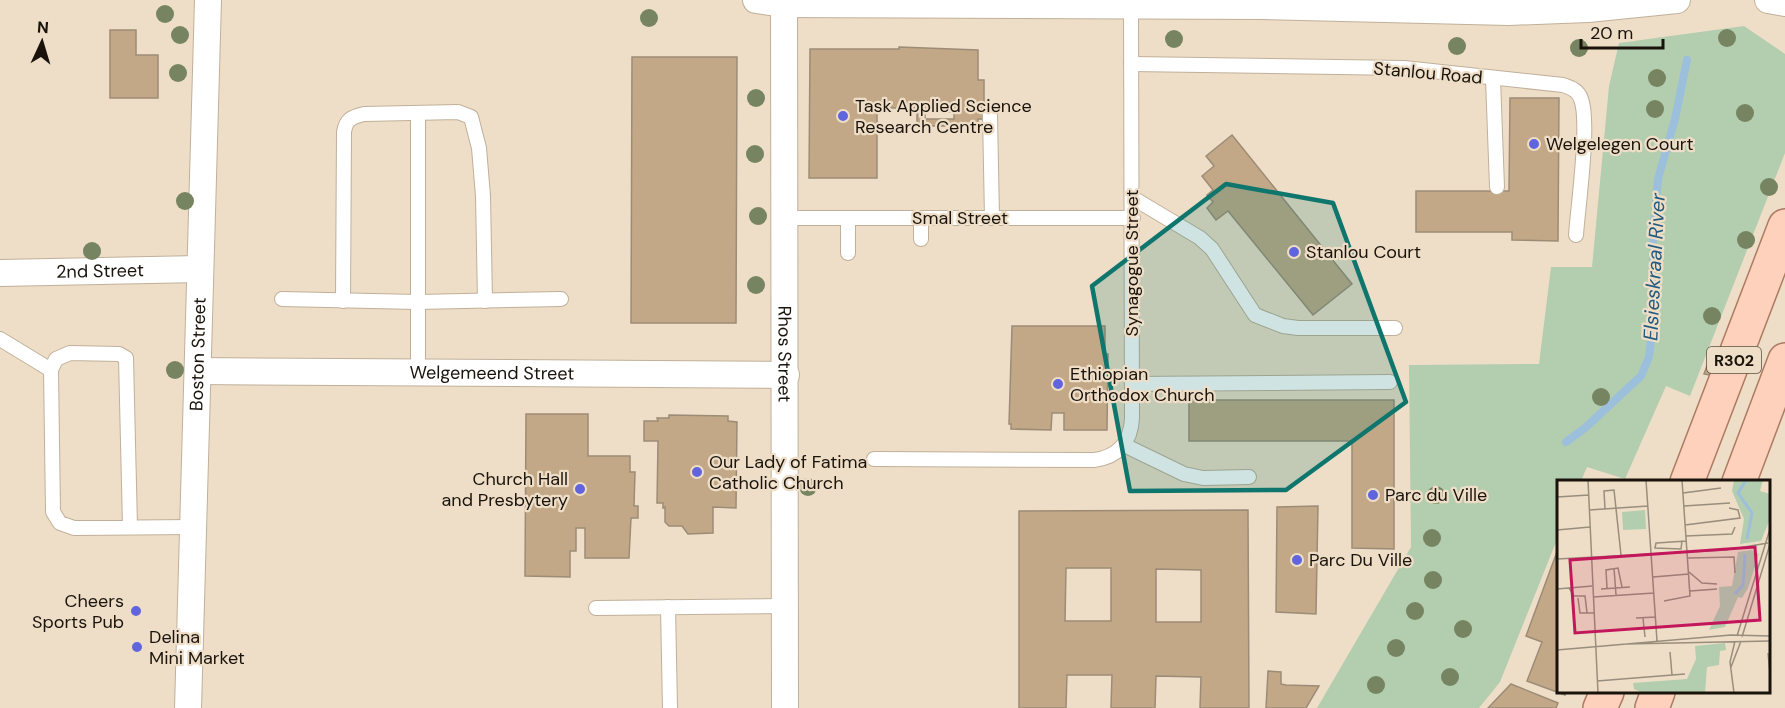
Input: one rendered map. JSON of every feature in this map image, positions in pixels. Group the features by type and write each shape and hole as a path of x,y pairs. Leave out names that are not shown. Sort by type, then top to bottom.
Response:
{"main road":[{"name":"R302","path":"1688,480 1785,226"},
{"name":"R302","path":"1740,480 1785,360"},
{"path":"1600,708 1607,693"},
{"path":"1652,708 1658,693"}],"street":[{"name":"Boston Street","path":"188,708 208,0"},
{"path":"756,0 1131,3 1509,12 1565,11 1677,0"},
{"path":"1768,0 1785,3"},
{"name":"Rhos Street","path":"784,2 787,218 785,708"},
{"name":"2nd Street","path":"0,273 200,269"},
{"name":"Welgemeend Street","path":"198,371 786,375"}],"lane":[{"name":"Synagogue Street","path":"1124,445 1132,428 1131,3"},
{"name":"Stanlou Road","path":"1131,64 1384,68 1563,85 1573,89 1582,100 1584,126 1576,235"},
{"path":"1493,79 1497,187"},
{"path":"343,301 345,124 351,118 364,114 465,113 471,117 476,127 483,196 485,301"},
{"path":"418,114 418,373"},
{"path":"990,114 992,218"},
{"path":"1133,198 1200,238 1212,249 1255,315 1283,326 1298,328 1395,328"},
{"name":"Smal Street","path":"787,218 1133,218"},
{"path":"848,218 848,253"},
{"path":"921,218 921,239"},
{"path":"282,299 418,302 561,299"},
{"path":"0,339 51,370"},
{"path":"130,527 126,358 119,354 70,353 56,359 51,370 53,512 60,523 74,528 194,527"},
{"path":"1132,384 1389,382"},
{"path":"874,459 1094,460 1111,456 1124,445 1184,474 1203,478 1249,477"},
{"path":"596,608 785,606"},
{"path":"668,607 670,708"}],"highlighted area":[{"path":"1226,184 1333,203 1406,402 1286,490 1130,491 1092,286"}],"green space":[{"path":"1744,26 1785,54 1785,153 1690,396 1666,386 1625,479 1587,467 1581,480 1557,480 1557,540 1500,682 1479,708 1317,708 1411,547 1409,365 1539,364 1551,267 1592,267 1609,86 1619,43"}],"building":[{"path":"110,30 136,30 136,55 158,55 158,98 110,98"},
{"name":"Task Applied Science Research Centre","path":"899,47 978,50 978,80 984,80 984,119 978,119 978,126 917,126 917,108 877,108 877,178 809,178 810,49 899,49","holes":["925,112 954,112 954,119 925,119"]},
{"path":"632,57 737,57 736,323 631,323"},
{"name":"Welgelegen Court","path":"1510,98 1559,98 1558,241 1512,240 1512,232 1416,232 1416,191 1509,191"},
{"name":"Stanlou Court","path":"1232,135 1352,284 1313,315 1228,211 1216,220 1207,208 1213,202 1207,195 1213,190 1202,176 1214,166 1206,156"},
{"name":"Ethiopian Orthodox Church","path":"1012,326 1105,326 1105,354 1108,354 1107,430 1064,430 1064,413 1052,413 1051,430 1011,429 1011,424 1009,424"},
{"path":"1708,363 1713,363 1709,375 1704,374"},
{"name":"Parc du Ville","path":"1189,400 1394,400 1394,549 1352,548 1352,441 1189,441"},
{"name":"Church Hall and Presbytery","path":"526,414 588,414 588,456 630,456 630,472 635,472 634,506 638,506 638,518 631,518 629,558 585,558 585,528 576,528 576,551 570,551 570,577 525,576"},
{"name":"Our Lady of Fatima Catholic Church","path":"669,415 728,416 728,421 737,422 736,508 713,507 713,533 688,534 682,526 669,526 665,522 663,503 657,503 658,441 644,441 644,421 658,421 657,418 669,418"},
{"name":"Parc Du Ville","path":"1318,506 1316,614 1276,612 1277,507"},
{"path":"1248,510 1249,708 1200,708 1201,677 1156,676 1155,708 1111,708 1112,675 1067,675 1066,708 1019,708 1019,511","holes":["1066,568 1111,568 1111,621 1065,621","1156,569 1201,570 1201,622 1156,622"]},
{"path":"1557,552 1557,692 1527,681 1542,642 1526,636"},
{"path":"1268,671 1281,672 1281,684 1319,686 1306,708 1266,708"},
{"path":"1511,684 1558,703 1556,708 1488,708"}],"waterway":[{"name":"Elsieskraal River","path":"1566,442 1585,428 1641,376 1649,357 1653,321 1653,234 1658,179 1675,119 1687,60"}],"place":[{"name":"Task Applied Science Research Centre","path":"843,116"},
{"name":"Welgelegen Court","path":"1534,144"},
{"name":"Stanlou Court","path":"1294,252"},
{"name":"Ethiopian Orthodox Church","path":"1058,384"},
{"name":"Our Lady of Fatima Catholic Church","path":"697,472"},
{"name":"Church Hall and Presbytery","path":"580,489"},
{"name":"Parc du Ville","path":"1373,495"},
{"name":"Parc Du Ville","path":"1297,560"},
{"name":"Cheers Sports Pub","path":"136,611"},
{"name":"Delina Mini Market","path":"137,647"}]}
